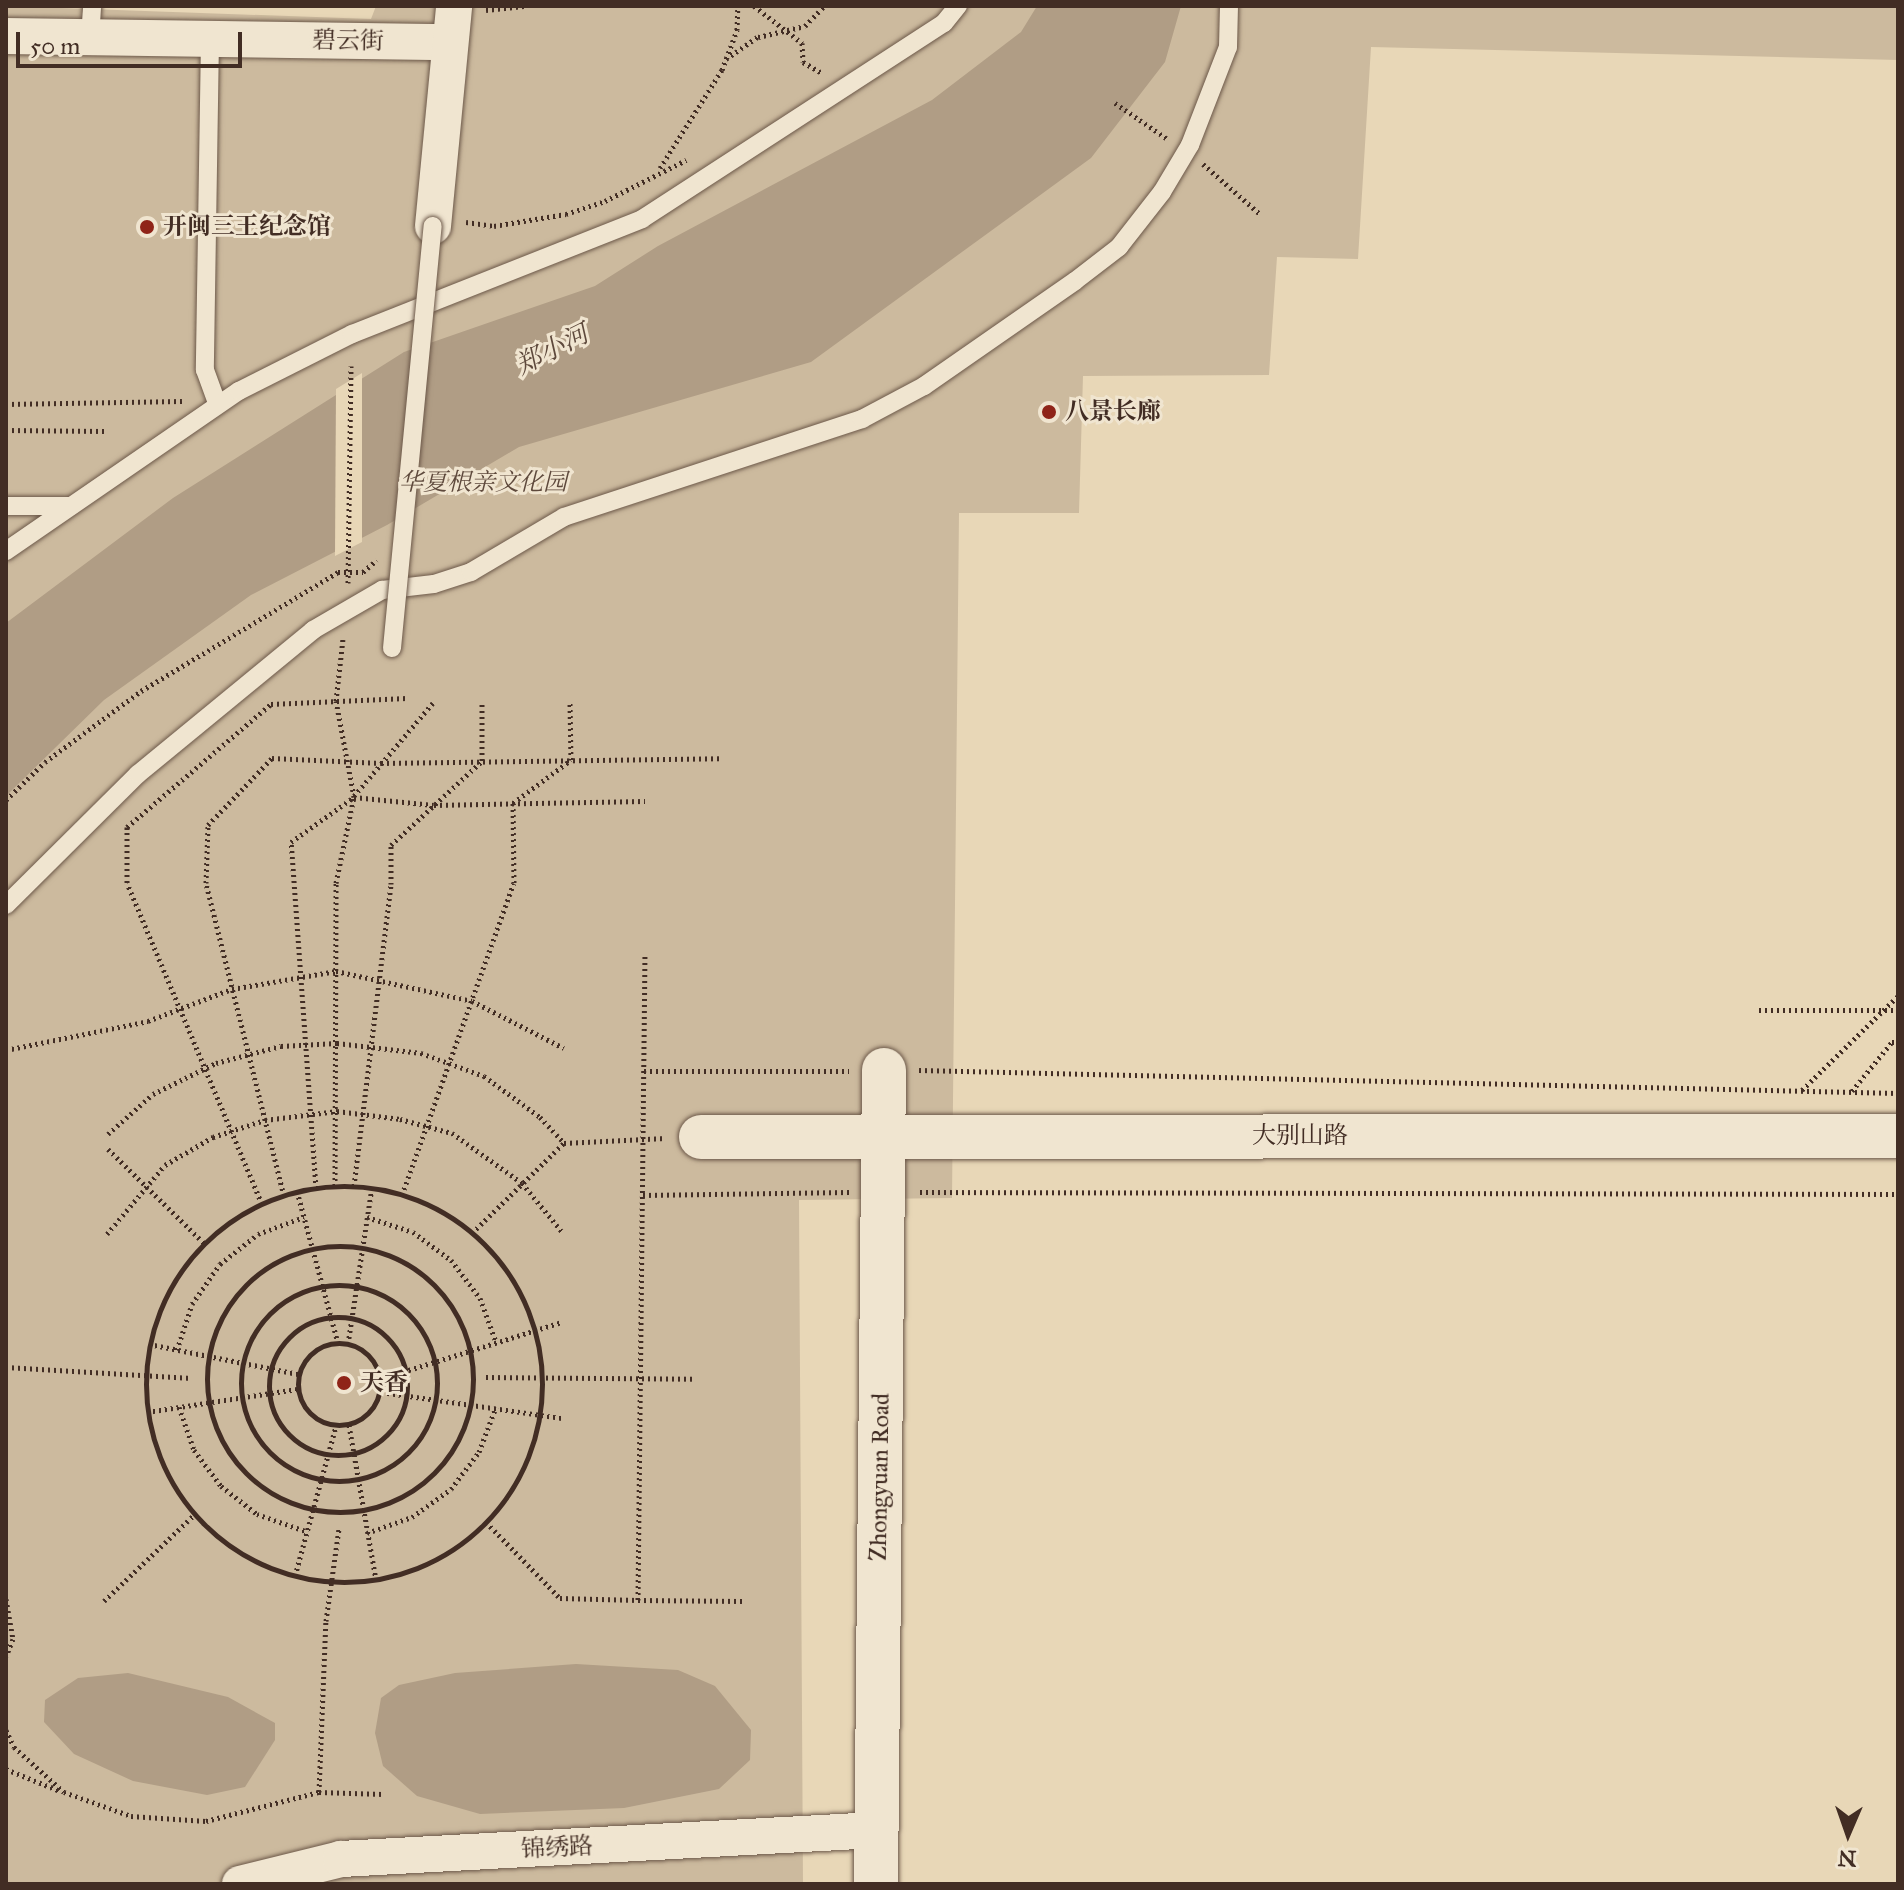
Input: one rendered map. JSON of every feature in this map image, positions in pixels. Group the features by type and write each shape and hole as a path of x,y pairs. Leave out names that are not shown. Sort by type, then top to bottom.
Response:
{"main road":[{"name":"Zhongyuan Road","path":"876,1884 884,1070"},
{"name":"大别山路","path":"701,1137 1898,1136"}],"street":[{"path":"433,222 454,6"},
{"name":"碧云街","path":"6,36 91,22 210,39 450,42"},
{"name":"锦绣路","path":"240,1884 291,1878 341,1859 877,1830"}],"lane":[{"path":"6,551 218,405 352,334 642,219 944,23 958,6"},
{"path":"6,905 138,774 313,630 346,615 382,590 434,584 471,572 564,517 659,483 799,444 862,419 924,386 1119,247 1162,192 1190,145 1228,47 1229,6"},
{"path":"210,39 205,370 218,405"},
{"path":"392,648 433,222"},
{"path":"6,506 71,506"}],"path":[{"path":"657,173 726,60 737,30 738,6"},
{"path":"754,6 802,43 803,62 849,85"},
{"path":"726,60 758,37 805,26 824,6"},
{"path":"433,222 494,226 566,214 605,201 657,173 693,159 716,171"},
{"path":"335,1186 336,883 354,797 336,701 348,583 351,366"},
{"path":"6,404 184,401 210,384"},
{"path":"6,430 104,431"},
{"path":"6,800 45,762 141,691 338,572 363,572 373,560 388,560"},
{"path":"262,1204 127,883 127,827 271,704 407,698"},
{"path":"316,1188 291,842 354,797 433,703"},
{"path":"570,703 571,760"},
{"path":"354,1186 380,977 391,845 482,761 482,704"},
{"path":"284,1196 206,883 208,825 272,758 349,758 381,763 721,758"},
{"path":"513,803 571,760"},
{"path":"354,797 434,805 645,801"},
{"path":"402,1195 514,883 513,803"},
{"path":"638,1600 645,954"},
{"path":"6,1050 148,1021 232,989 336,971 380,977 472,1001 564,1048"},
{"path":"1801,1091 1898,996"},
{"path":"1759,1010 1898,1010"},
{"path":"1851,1092 1892,1042 1898,1042"},
{"path":"108,1134 153,1094 205,1069 248,1054 304,1044 337,1043 371,1045 449,1063 511,1094 564,1143"},
{"path":"644,1071 884,1070 1898,1093"},
{"path":"107,1234 165,1165 230,1130 265,1120 337,1111 363,1112 452,1133 522,1183 563,1233"},
{"path":"472,1233 564,1143 701,1137"},
{"path":"108,1149 204,1243"},
{"path":"354,1186 402,1195 472,1233 521,1294 535,1331 542,1377 540,1413 522,1472 486,1522 446,1554 376,1579 333,1581 295,1576 240,1553 194,1515 163,1467 147,1412 146,1372 149,1344 169,1290 204,1243 262,1204 297,1191 354,1186"},
{"path":"348,1344 372,1188"},
{"path":"297,1191 338,1343"},
{"path":"643,1195 883,1192 1898,1194"},
{"path":"177,1350 192,1304 220,1264 258,1234 304,1217"},
{"path":"367,1217 413,1232 451,1260 480,1298 496,1342"},
{"path":"362,1248 424,1275 454,1309 471,1350 472,1404 458,1442 434,1474 402,1497 364,1510 314,1510 277,1496 245,1472 222,1440 209,1402 209,1356 237,1295 271,1266 313,1249 362,1248"},
{"path":"323,1286 357,1287 401,1307 423,1331 435,1361 436,1399 427,1428 410,1452 386,1469 358,1479 322,1480 296,1471 264,1447 242,1397 243,1363 255,1332 277,1307 323,1286"},
{"path":"330,1316 352,1317 387,1336 406,1370 407,1396 403,1412 384,1439 354,1453 329,1455 288,1435 268,1394 270,1368 292,1333 330,1316"},
{"path":"380,1379 562,1322"},
{"path":"338,1343 348,1344 369,1356 380,1379 380,1392 369,1413 349,1425 336,1426 310,1415 297,1389 298,1374 313,1352 338,1343"},
{"path":"149,1344 298,1374"},
{"path":"6,1367 146,1372 192,1378"},
{"path":"486,1377 696,1379"},
{"path":"147,1412 297,1389"},
{"path":"380,1392 562,1418"},
{"path":"179,1407 194,1450 221,1486 257,1514 308,1532"},
{"path":"367,1533 412,1517 451,1489 479,1452 496,1407"},
{"path":"349,1425 376,1579"},
{"path":"295,1576 336,1426"},
{"path":"104,1601 194,1515"},
{"path":"486,1522 560,1598 742,1601"},
{"path":"319,1792 326,1621 339,1529"},
{"path":"6,1599 13,1639 6,1656"},
{"path":"6,1730 14,1747 64,1792"},
{"path":"6,1769 131,1816 206,1821 319,1792 383,1794"}],"green space":[{"name":"华夏根亲文化园","path":"6,6 371,19 376,6 1898,6 1898,60 1371,47 1358,259 1277,257 1269,375 1083,376 1079,513 959,513 952,1198 799,1200 803,1884 6,1884"}],"water":[{"name":"郑小河","path":"1037,6 1181,6 1165,62 1091,158 811,362 519,447 387,525 251,595 104,700 6,796 6,623 173,498 404,352 595,286 658,246 932,100 1021,32"},
{"path":"576,1664 678,1670 715,1686 751,1730 750,1760 719,1789 624,1808 480,1814 417,1796 383,1766 375,1733 381,1698 399,1685 455,1673"},
{"path":"128,1673 228,1697 275,1723 275,1740 245,1787 207,1795 133,1781 74,1754 44,1722 45,1700 78,1678"}],"pier":[{"path":"362,373 362,542 335,556 336,389"}],"place":[{"name":"开闽三王纪念馆","path":"147,227"},
{"name":"八景长廊","path":"1049,412"},
{"name":"天香","path":"344,1383"}]}
